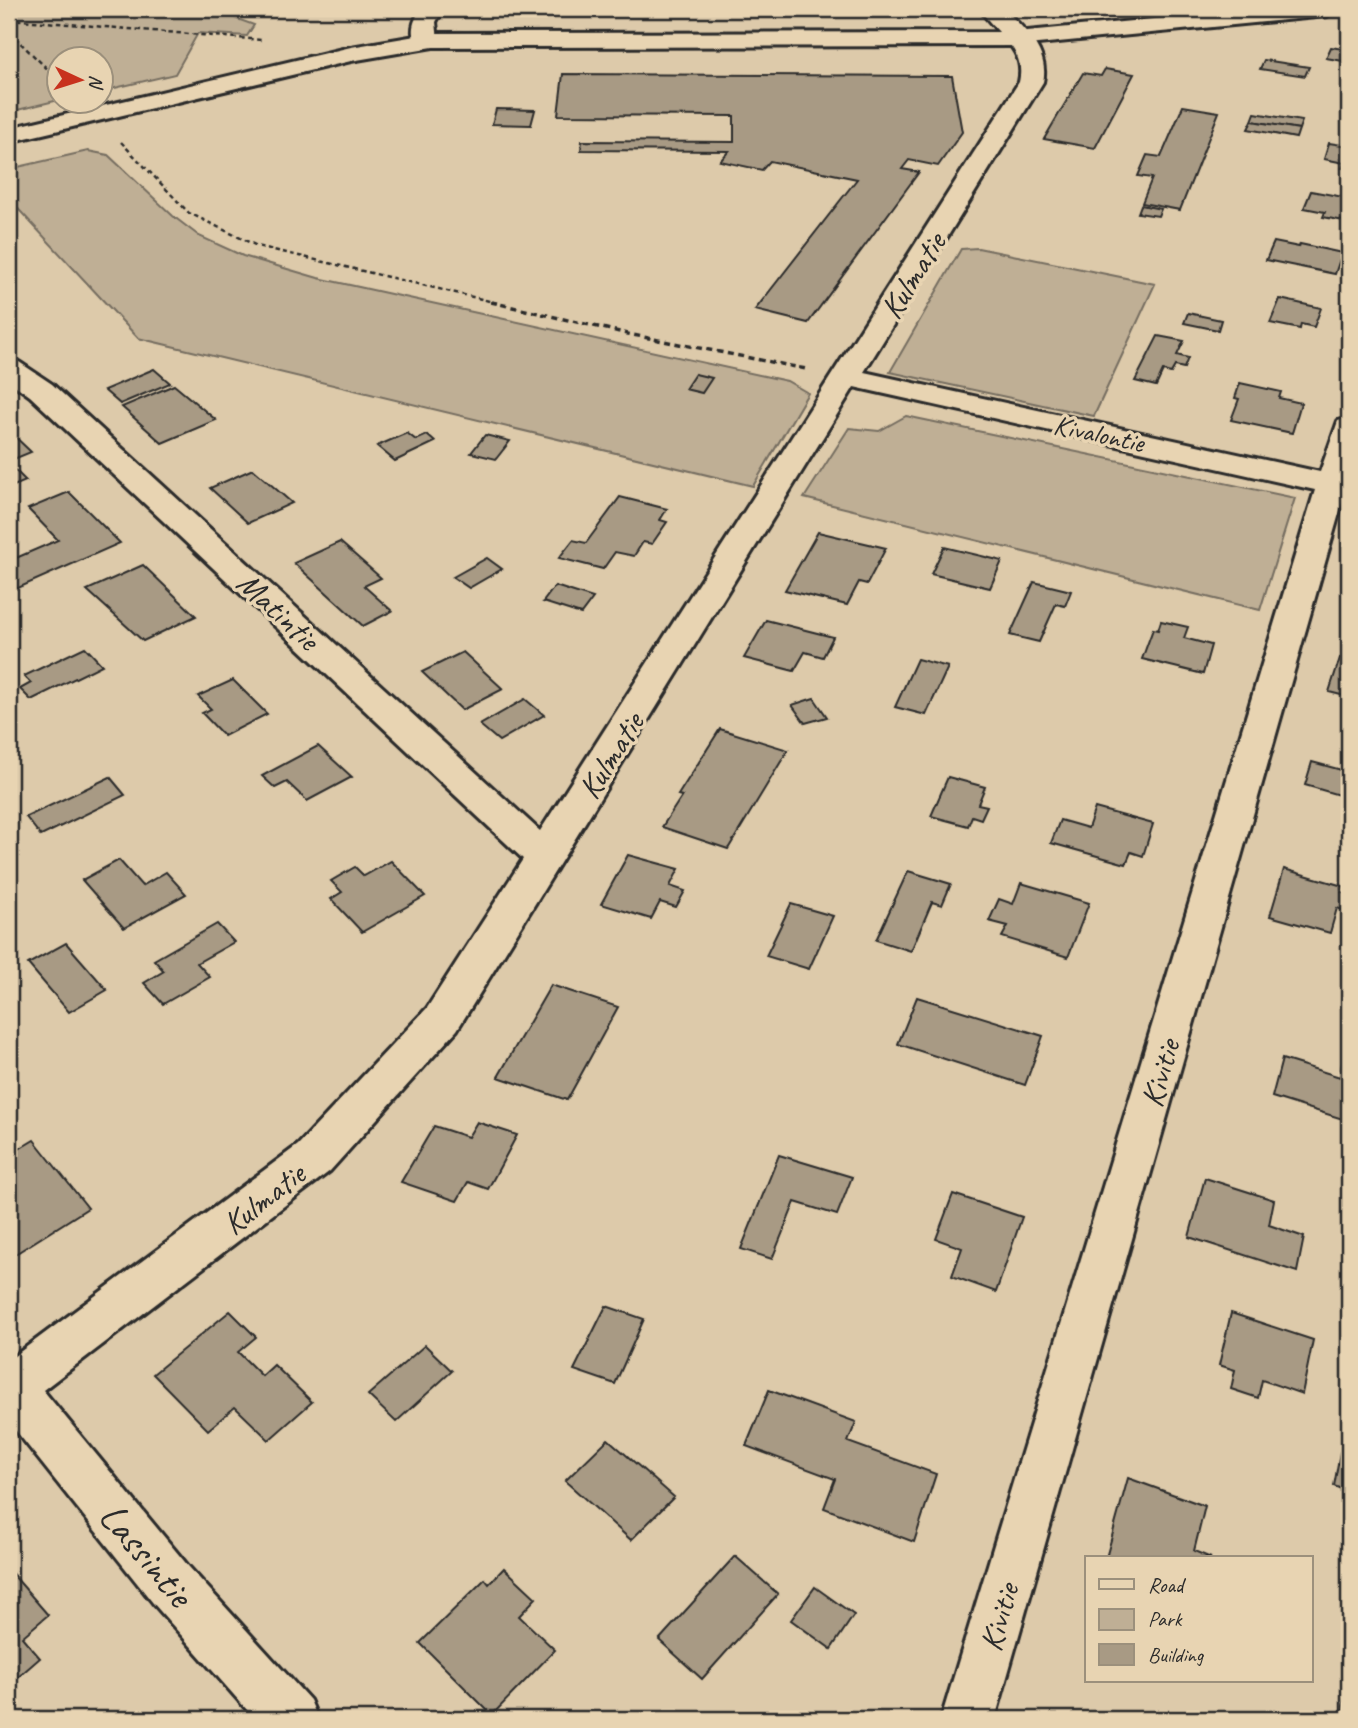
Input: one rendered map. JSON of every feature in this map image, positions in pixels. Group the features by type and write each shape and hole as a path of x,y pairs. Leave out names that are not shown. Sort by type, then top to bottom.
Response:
{"street":[{"path":"426,41 424,22 432,9"},
{"name":"Kulmatie","path":"9,1387 202,1245 314,1158 442,1019 1031,82 1033,63 1017,38 990,9"},
{"path":"116,111 351,54 426,41 475,38 1017,38 1327,9"},
{"path":"9,135 95,116"},
{"name":"Matintie","path":"9,368 50,399 545,857"},
{"name":"Kivalontie","path":"848,377 1341,486"},
{"name":"Kivitie","path":"968,1719 1341,486 1349,427"},
{"name":"Lassintie","path":"9,1387 171,1585 291,1719"}],"path":[{"path":"9,19 273,41"},
{"path":"9,32 46,68"},
{"path":"95,116 189,213 257,246 628,334 848,377"}],"green space":[{"path":"9,9 210,9 254,25 247,36 198,33 175,74 116,88 116,46 46,46 46,103 9,112"},
{"path":"88,151 108,155 173,216 199,236 243,256 318,278 787,381 808,393 753,486 138,338 9,199 9,169"},
{"path":"978,248 1155,284 1094,416 890,372 961,249"},
{"path":"906,416 1295,498 1260,610 804,498 849,428 879,431"}],"building":[{"path":"1331,47 1349,50 1349,62 1326,58"},
{"path":"1264,60 1309,67 1305,76 1260,69"},
{"path":"1105,69 1134,74 1095,148 1044,139 1083,73 1101,76"},
{"path":"563,74 952,76 962,132 938,166 909,160 902,169 919,172 808,323 755,310 857,179 770,161 762,170 720,161 729,151 581,150 582,141 734,142 734,116 558,115"},
{"path":"1183,106 1219,112 1180,210 1142,203 1152,178 1138,176 1147,155 1161,157"},
{"path":"496,109 535,110 531,125 492,124"},
{"path":"1255,113 1302,121 1299,129 1252,121"},
{"path":"1252,121 1299,129 1296,138 1248,129"},
{"path":"1329,143 1349,146 1349,169 1342,168 1344,163 1324,159"},
{"path":"1311,191 1349,198 1349,222 1323,217 1325,212 1304,208"},
{"path":"1141,205 1161,209 1158,216 1138,213"},
{"path":"1274,242 1299,247 1300,244 1342,253 1335,274 1266,260"},
{"path":"1280,299 1321,308 1314,327 1301,324 1300,329 1270,323"},
{"path":"1188,313 1221,320 1218,330 1184,323"},
{"path":"1158,336 1184,341 1177,355 1188,358 1184,368 1175,366 1171,373 1163,371 1156,386 1135,381"},
{"path":"154,369 170,383 120,404 104,390"},
{"path":"695,374 712,378 702,393 685,389"},
{"path":"1240,383 1281,392 1279,398 1301,403 1292,433 1231,420 1239,399 1235,398"},
{"path":"174,385 216,420 162,443 122,407"},
{"path":"9,431 31,452 9,461"},
{"path":"407,433 416,440 427,435 435,442 395,461 377,446"},
{"path":"485,435 510,441 496,459 471,453"},
{"path":"9,464 26,481 9,488"},
{"path":"253,469 292,503 248,523 210,488"},
{"path":"69,492 120,543 9,592 9,561 58,540 28,509"},
{"path":"620,497 667,509 660,520 667,522 652,544 643,542 634,556 615,552 603,569 559,558 573,540 586,543"},
{"path":"818,532 886,548 867,584 859,582 847,605 785,590"},
{"path":"340,542 381,578 364,586 392,611 363,626 294,563"},
{"path":"944,547 1002,561 990,588 931,574"},
{"path":"487,558 502,569 469,588 453,577"},
{"path":"143,565 196,616 143,641 87,590"},
{"path":"1034,582 1071,591 1065,606 1056,604 1039,642 1010,635"},
{"path":"555,586 593,598 581,614 543,602"},
{"path":"766,620 833,637 823,657 805,652 794,671 744,658"},
{"path":"1161,621 1188,627 1184,638 1211,645 1203,674 1142,659 1153,629 1158,630"},
{"path":"85,647 102,665 31,700 20,689 31,683 24,676"},
{"path":"463,652 503,689 462,710 422,672"},
{"path":"1340,658 1349,660 1349,697 1329,692"},
{"path":"917,659 948,667 926,715 895,707"},
{"path":"233,680 267,714 224,736 202,713 211,709 198,696"},
{"path":"814,698 827,717 805,723 792,705"},
{"path":"525,699 544,715 499,741 480,725"},
{"path":"720,729 788,750 728,849 662,827 682,796 678,795"},
{"path":"318,746 352,777 307,801 287,782 275,788 262,776"},
{"path":"1312,762 1349,772 1349,798 1305,785"},
{"path":"110,777 125,795 41,836 26,817"},
{"path":"948,777 985,787 978,804 987,806 981,819 972,816 968,826 931,816"},
{"path":"1095,808 1153,824 1143,856 1131,852 1126,864 1051,843 1060,820 1088,828"},
{"path":"628,855 679,869 670,886 685,891 676,907 660,902 651,919 601,904"},
{"path":"119,860 142,886 166,872 186,894 124,928 82,880"},
{"path":"391,861 425,896 362,932 331,899 342,892 331,881 355,867 364,876"},
{"path":"1284,869 1343,886 1342,892 1349,894 1349,912 1337,908 1330,933 1270,916"},
{"path":"908,871 951,884 942,905 932,902 911,951 876,940"},
{"path":"1021,883 1089,903 1068,957 1002,937 1008,926 989,921 999,899 1013,904"},
{"path":"791,904 833,916 809,969 766,956"},
{"path":"217,924 234,942 197,963 210,977 163,1004 144,983 164,971 154,960"},
{"path":"66,943 107,990 69,1012 28,964"},
{"path":"551,985 618,1007 567,1100 498,1077"},
{"path":"917,997 1043,1036 1025,1085 898,1044"},
{"path":"1282,1059 1340,1077 1342,1063 1349,1065 1349,1121 1272,1097"},
{"path":"477,1122 517,1135 488,1189 468,1182 457,1201 401,1182 434,1126 468,1137"},
{"path":"34,1140 88,1208 9,1258 9,1155"},
{"path":"779,1155 852,1177 837,1215 795,1202 772,1259 741,1249"},
{"path":"1205,1178 1274,1200 1269,1225 1304,1237 1297,1272 1189,1237"},
{"path":"953,1194 1022,1217 996,1292 952,1276 962,1248 936,1239"},
{"path":"606,1306 644,1319 615,1384 574,1370"},
{"path":"230,1311 256,1337 238,1352 262,1376 274,1365 312,1402 269,1440 235,1407 208,1430 153,1374"},
{"path":"1231,1313 1313,1340 1302,1394 1262,1380 1258,1398 1231,1389 1235,1370 1219,1365"},
{"path":"425,1345 452,1371 396,1422 368,1395"},
{"path":"769,1390 856,1422 848,1442 936,1474 914,1542 824,1508 835,1479 746,1446"},
{"path":"608,1439 674,1497 631,1540 565,1481"},
{"path":"1340,1452 1349,1455 1349,1492 1334,1486"},
{"path":"1128,1478 1205,1506 1194,1551 1206,1556 1107,1556"},
{"path":"735,1556 778,1594 702,1679 659,1640"},
{"path":"504,1568 536,1598 519,1616 555,1650 492,1715 420,1643 485,1579 489,1584"},
{"path":"9,1570 48,1615 22,1637 40,1658 9,1685"},
{"path":"815,1587 854,1615 831,1649 791,1620"},
{"path":"1349,1671 1349,1719 1347,1719 1341,1717"}]}
